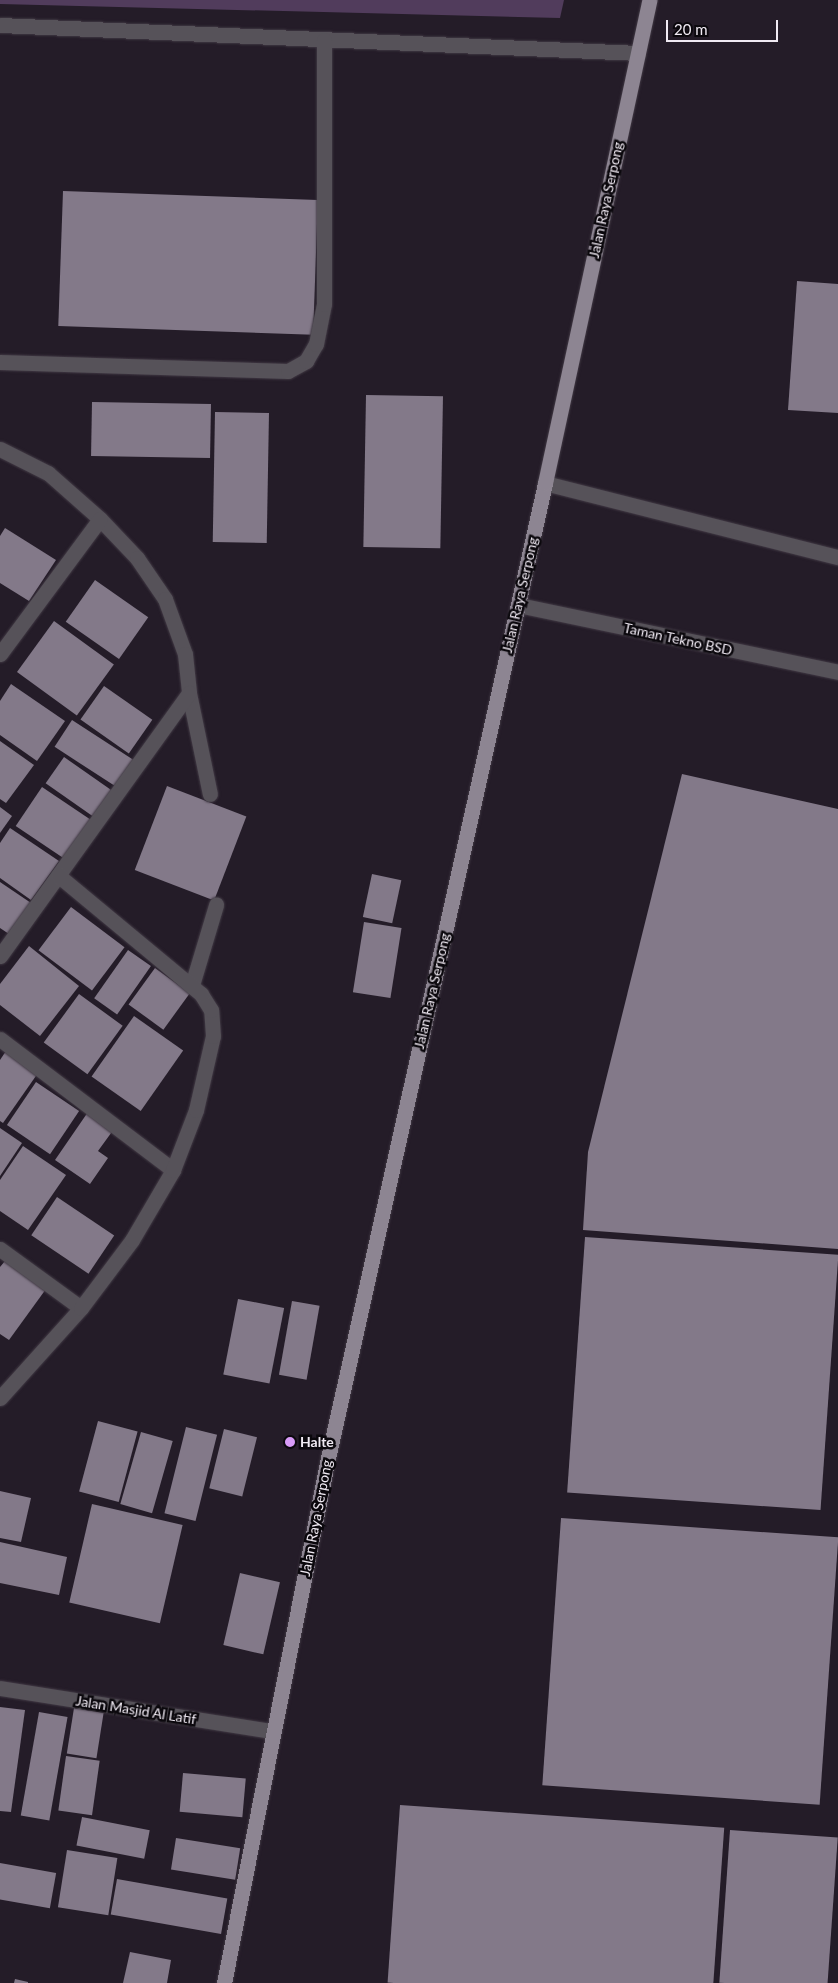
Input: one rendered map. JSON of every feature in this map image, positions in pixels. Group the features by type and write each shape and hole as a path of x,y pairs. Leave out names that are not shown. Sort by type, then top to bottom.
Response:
{"main road":[{"name":"Jalan Raya Serpong","path":"224,1983 328,1458 545,483 648,0"}],"street":[{"path":"0,24 638,53"},
{"path":"0,362 288,370 306,360 316,344 324,304 324,40"},
{"path":"0,449 48,473 100,519 137,558 165,599 185,654 190,693 210,794"},
{"path":"545,483 838,557"},
{"path":"0,654 100,519"},
{"name":"Taman Tekno BSD","path":"518,605 838,672"},
{"path":"0,956 190,693"},
{"path":"0,1398 80,1308 132,1240 173,1170 196,1110 213,1036 211,1010 192,985 59,876"},
{"path":"192,985 216,905"},
{"path":"0,1040 173,1170"},
{"path":"0,1248 80,1308"},
{"name":"Jalan Masjid Al Latif","path":"0,1688 273,1732"}],"shaded area":[{"path":"0,0 564,0 560,18 0,4"}],"building":[{"path":"63,191 318,200 313,335 58,326"},
{"path":"797,281 838,284 838,413 788,410"},
{"path":"366,395 443,396 440,548 363,547"},
{"path":"92,402 211,404 210,458 91,456"},
{"path":"215,412 269,413 267,543 213,542"},
{"path":"5,528 56,560 29,601 0,583 0,536"},
{"path":"95,580 148,617 119,659 66,622"},
{"path":"54,621 114,664 77,715 17,672"},
{"path":"11,684 65,721 37,761 0,735 0,701"},
{"path":"104,686 152,720 129,753 80,720"},
{"path":"72,720 133,760 116,787 55,747"},
{"path":"0,741 34,765 6,803 0,799"},
{"path":"64,757 112,790 93,816 46,783"},
{"path":"682,774 838,809 838,1249 583,1230 588,1152"},
{"path":"167,786 246,816 214,900 135,870"},
{"path":"42,787 93,821 66,860 16,826"},
{"path":"0,807 12,816 0,833"},
{"path":"10,828 59,861 31,900 0,878 0,843"},
{"path":"372,874 401,880 392,923 363,917"},
{"path":"0,882 34,905 12,936 0,928"},
{"path":"71,907 125,947 92,990 39,950"},
{"path":"364,922 402,928 390,998 353,992"},
{"path":"29,946 79,986 40,1036 0,1005 0,984"},
{"path":"128,950 151,966 117,1014 94,998"},
{"path":"155,968 190,993 163,1030 129,1004"},
{"path":"79,994 123,1026 87,1074 44,1043"},
{"path":"134,1016 183,1050 141,1111 92,1077"},
{"path":"6,1051 38,1073 3,1123 0,1121 0,1060"},
{"path":"36,1082 79,1111 50,1154 7,1125"},
{"path":"88,1112 114,1129 98,1151 108,1158 90,1184 55,1160"},
{"path":"0,1128 22,1143 0,1176"},
{"path":"23,1146 66,1175 28,1230 0,1211 0,1180"},
{"path":"57,1197 114,1236 88,1274 31,1235"},
{"path":"585,1237 838,1255 821,1510 567,1492"},
{"path":"5,1261 46,1289 9,1340 0,1334 0,1267"},
{"path":"238,1299 284,1308 269,1384 223,1375"},
{"path":"292,1301 320,1306 307,1380 279,1375"},
{"path":"98,1421 138,1432 119,1502 79,1492"},
{"path":"186,1427 217,1435 196,1521 164,1513"},
{"path":"224,1429 257,1437 242,1496 209,1488"},
{"path":"141,1432 173,1441 152,1513 120,1504"},
{"path":"0,1491 31,1498 21,1542 0,1538"},
{"path":"92,1504 183,1525 160,1623 69,1602"},
{"path":"561,1518 838,1537 820,1805 542,1785"},
{"path":"0,1542 67,1557 59,1595 0,1583"},
{"path":"240,1573 280,1582 263,1654 223,1645"},
{"path":"0,1707 25,1710 11,1812 0,1811"},
{"path":"74,1708 104,1713 96,1758 67,1753"},
{"path":"39,1712 68,1717 49,1820 21,1815"},
{"path":"66,1756 100,1761 92,1815 58,1810"},
{"path":"183,1773 246,1778 242,1817 180,1812"},
{"path":"400,1805 724,1828 713,1983 388,1983"},
{"path":"82,1817 150,1830 144,1859 76,1845"},
{"path":"730,1830 838,1838 828,1983 719,1983"},
{"path":"176,1838 240,1848 235,1880 171,1870"},
{"path":"67,1850 117,1858 108,1915 58,1907"},
{"path":"0,1863 56,1873 50,1908 0,1900"},
{"path":"117,1879 227,1898 221,1934 111,1914"},
{"path":"130,1952 171,1960 167,1983 123,1983"},
{"path":"15,1979 28,1982 28,1983 14,1983"}],"place":[{"name":"Halte","path":"290,1442"}]}
